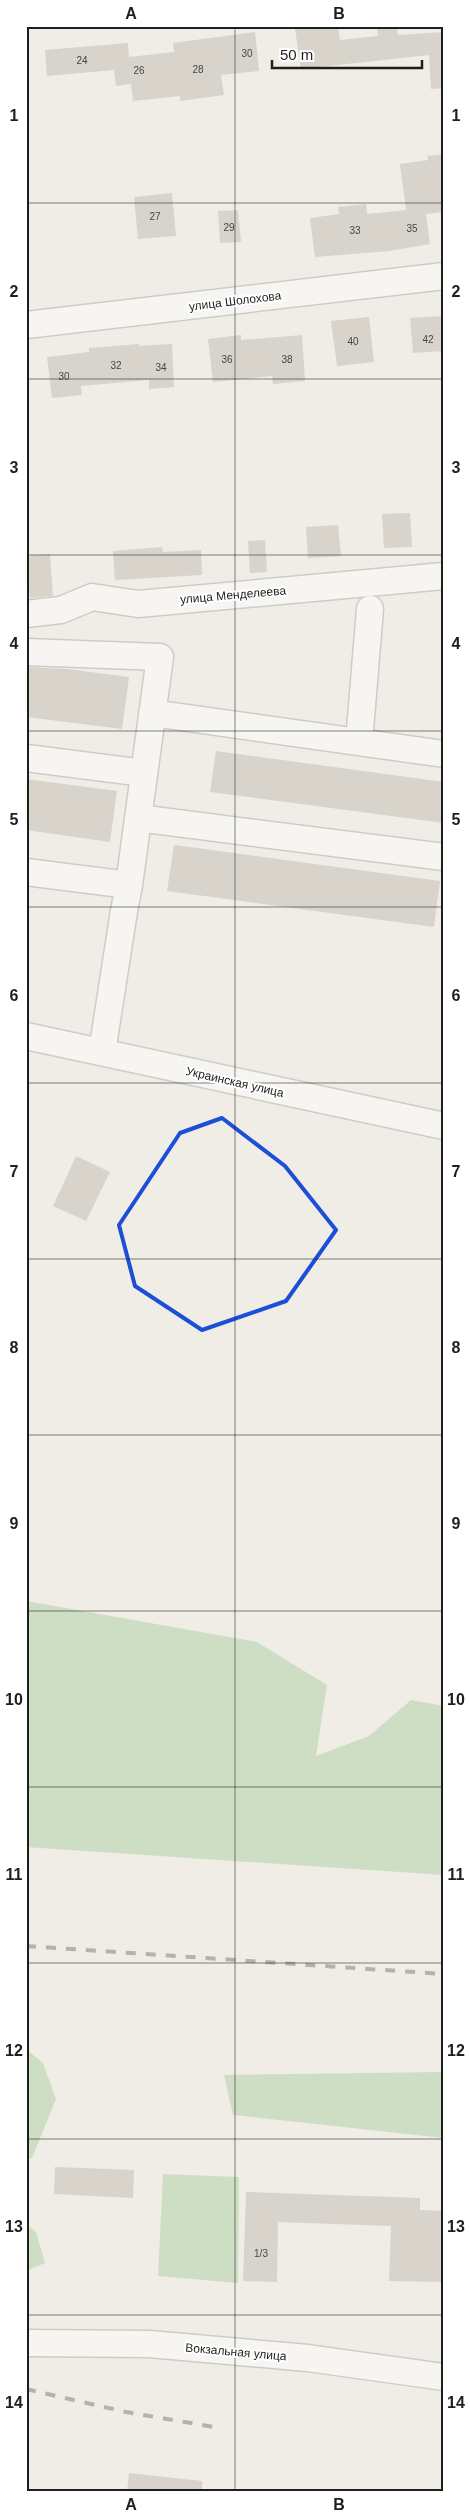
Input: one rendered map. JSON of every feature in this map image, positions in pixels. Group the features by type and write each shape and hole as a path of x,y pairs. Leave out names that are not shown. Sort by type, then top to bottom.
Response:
{"street":[{"name":"улица Шолохова","path":"26,325 444,276"},
{"name":"улица Менделеева","path":"26,614 61,610 92,596 138,604 444,576"},
{"path":"359,742 370,609"},
{"path":"26,652 160,657 129,886 102,1052"},
{"path":"152,713 444,754"},
{"path":"26,758 144,773"},
{"path":"138,818 444,857"},
{"path":"26,872 129,886"},
{"name":"Украинская улица","path":"26,1036 444,1126"},
{"name":"Вокзальная улица","path":"26,2343 168,2346 308,2358 444,2377"}],"highlighted area":[{"path":"222,1118 285,1166 336,1230 286,1301 202,1330 135,1286 119,1225 180,1133"}],"green space":[{"path":"26,1601 257,1642 327,1685 316,1756 369,1736 411,1700 444,1706 444,1875 26,1847"},
{"path":"26,2049 43,2063 56,2099 32,2158 26,2158"},
{"path":"444,2072 444,2138 233,2115 224,2075"},
{"path":"163,2174 239,2177 238,2283 158,2276"},
{"path":"26,2224 36,2232 45,2263 26,2271"}],"building":[{"path":"315,26 338,26 340,40 378,36 377,26 397,26 398,35 444,32 444,88 431,89 429,55 301,69 295,29"},
{"path":"255,32 259,71 221,75 224,95 180,101 180,96 133,101 131,84 116,86 114,70 47,76 45,50 128,43 129,57 174,52 173,43"},
{"path":"444,154 444,212 426,214 430,244 389,251 315,257 310,218 339,214 338,207 366,204 367,214 406,210 400,164 428,160 427,156"},
{"path":"172,193 176,236 138,239 134,197"},
{"path":"238,210 241,242 220,243 218,211"},
{"path":"443,316 444,351 413,353 410,318"},
{"path":"369,317 374,362 337,366 331,321"},
{"path":"241,335 241,340 302,335 305,381 273,384 272,376 213,382 208,339"},
{"path":"139,344 139,346 172,344 174,387 149,389 149,380 81,386 82,395 52,398 47,357 89,352 89,348"},
{"path":"410,513 412,547 384,548 382,514"},
{"path":"338,525 341,556 308,558 306,527"},
{"path":"265,540 267,572 250,573 248,541"},
{"path":"162,547 163,552 201,550 202,575 115,580 113,551"},
{"path":"50,554 53,596 30,598 29,589 26,589 26,556"},
{"path":"26,667 67,669 129,677 122,729 26,717"},
{"path":"216,751 444,782 444,823 210,792"},
{"path":"26,779 117,791 110,842 26,830"},
{"path":"174,845 440,881 434,927 167,891"},
{"path":"76,1156 110,1172 86,1221 53,1206"},
{"path":"55,2167 134,2170 133,2198 54,2194"},
{"path":"246,2192 420,2198 420,2210 444,2211 444,2282 389,2281 391,2226 278,2222 277,2282 243,2281"},
{"path":"129,2473 202,2481 202,2492 127,2492"}],"railway":[{"path":"26,1946 444,1974"},
{"path":"26,2389 126,2412 214,2427"}]}
